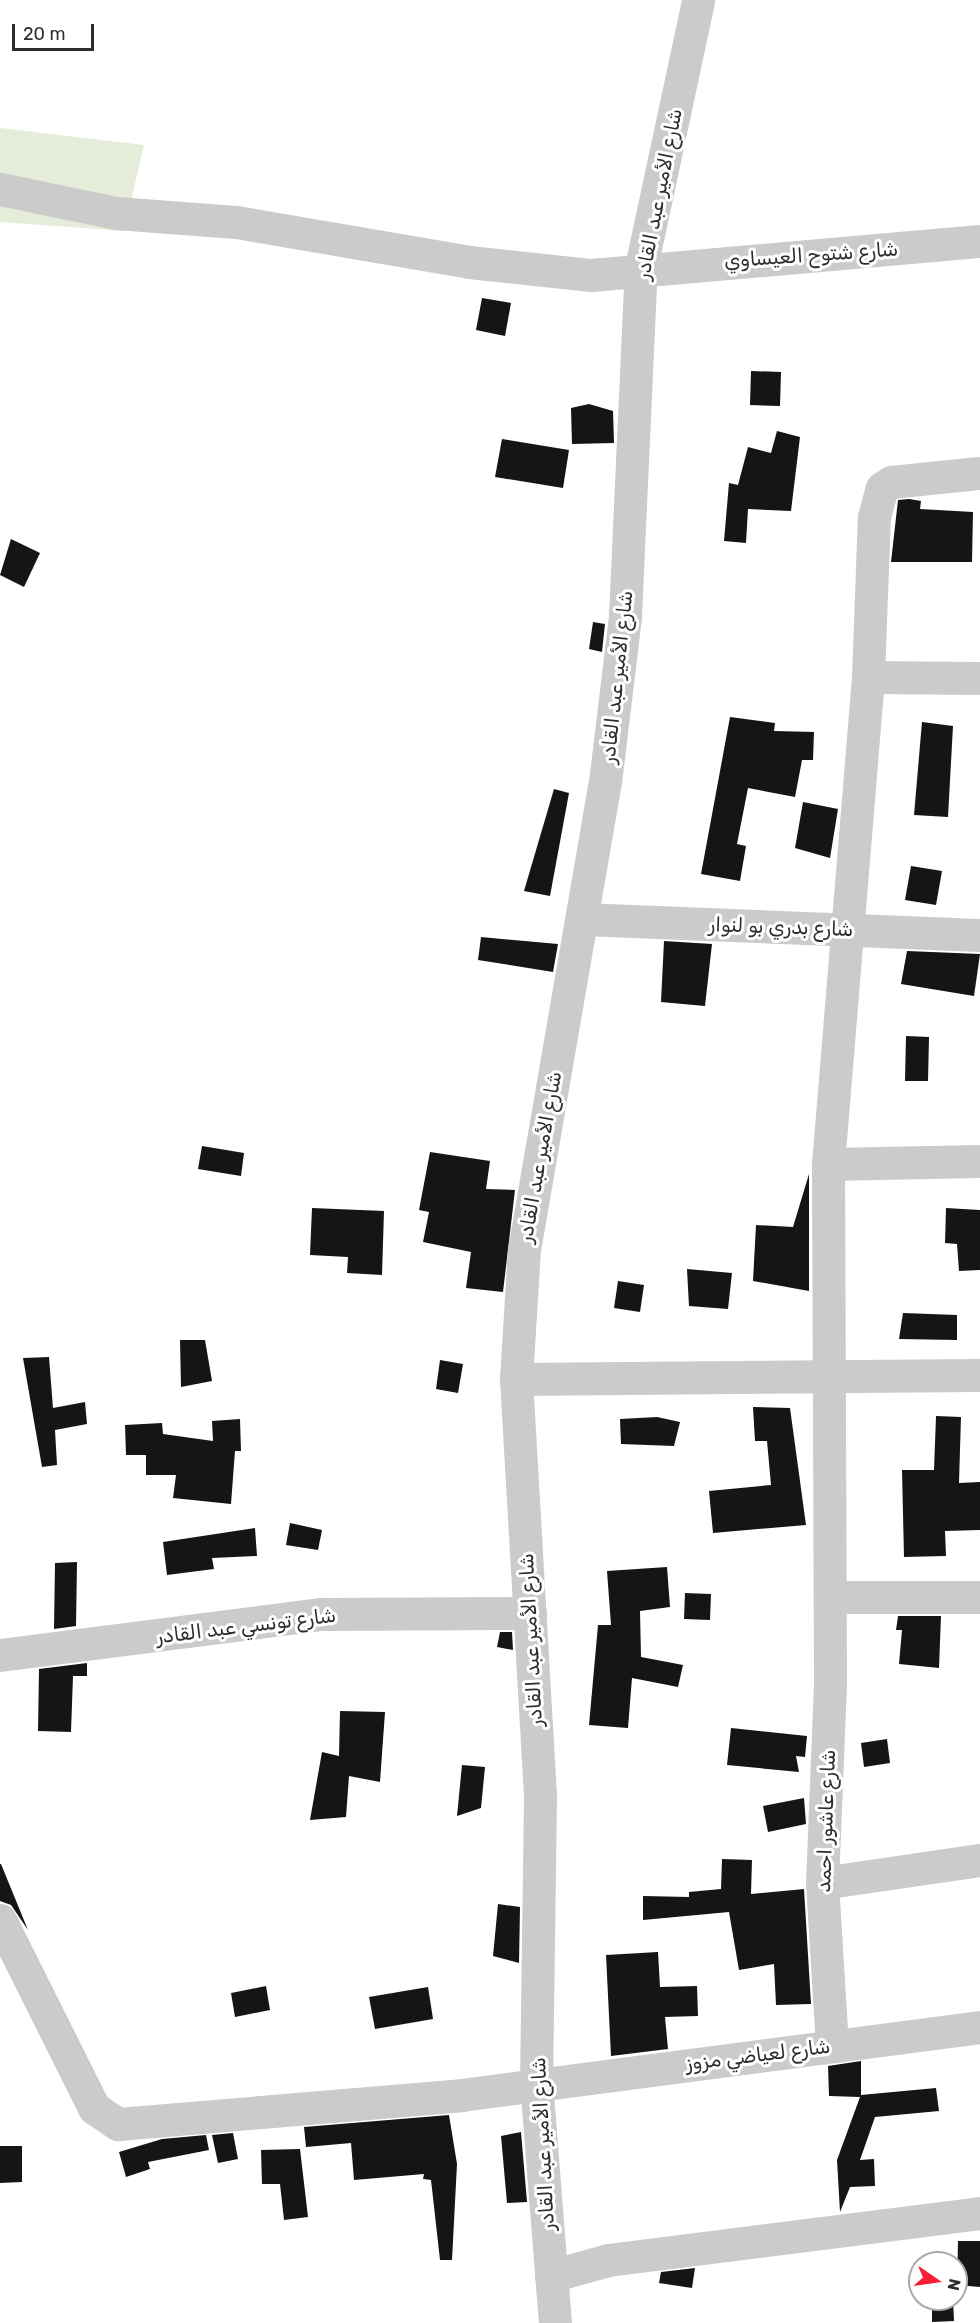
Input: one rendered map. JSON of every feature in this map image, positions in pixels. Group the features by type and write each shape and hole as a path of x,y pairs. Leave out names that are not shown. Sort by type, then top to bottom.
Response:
{"street":[{"name":"شارع الأمير عبد القادر","path":"555,2323 536,2085 540,1795 516,1379 524,1250 582,919 625,616 641,267 698,0"},
{"name":"شارع شتوح العيساوي","path":"0,189 116,213 236,222 538,271 591,275 641,267 980,241"},
{"name":"شارع عاشور احمد","path":"832,2046 822,1883 831,1597 832,1377 828,1164 868,677 877,501 891,482 917,475 980,473"},
{"path":"868,677 980,678"},
{"name":"شارع بدري بو لنوار","path":"582,919 980,935"},
{"path":"828,1164 980,1161"},
{"path":"516,1379 980,1375"},
{"path":"831,1597 980,1597"},
{"name":"شارع تونسي عبد القادر","path":"0,1655 321,1614 530,1613"},
{"path":"822,1883 980,1860"},
{"name":"شارع لعياضي مزوز","path":"0,1920 94,2108 118,2124 536,2085 980,2027"},
{"path":"551,2276 608,2260 980,2213"}],"green space":[{"path":"0,128 144,145 124,231 0,222"}],"building":[{"path":"482,298 511,303 505,336 476,330"},
{"path":"751,371 781,372 780,406 750,405"},
{"path":"589,404 613,411 614,443 572,444 571,408"},
{"path":"777,431 800,437 791,511 748,509 746,543 724,541 729,483 738,485 748,447 771,453"},
{"path":"502,439 569,450 563,488 495,477"},
{"path":"898,500 921,501 920,509 973,512 972,562 891,562"},
{"path":"11,539 40,553 24,587 0,575"},
{"path":"593,622 605,624 602,652 589,649"},
{"path":"730,717 775,723 774,731 814,732 813,760 802,760 795,797 748,788 737,844 746,846 740,881 701,874"},
{"path":"922,722 953,726 948,817 914,815"},
{"path":"554,789 569,793 550,896 524,891"},
{"path":"803,802 838,809 830,858 795,848"},
{"path":"911,866 942,871 936,905 905,900"},
{"path":"481,937 558,944 553,972 478,960"},
{"path":"664,941 712,944 705,1006 661,1002"},
{"path":"907,951 980,954 974,996 901,984"},
{"path":"906,1036 929,1037 928,1081 905,1081"},
{"path":"202,1146 244,1153 241,1176 198,1169"},
{"path":"430,1152 490,1161 486,1189 515,1190 503,1292 466,1288 471,1252 423,1242 429,1212 419,1210"},
{"path":"809,1174 809,1291 753,1281 756,1225 793,1227"},
{"path":"312,1208 384,1211 382,1275 347,1273 348,1257 310,1255"},
{"path":"946,1208 980,1210 980,1270 959,1271 957,1244 945,1243"},
{"path":"687,1269 732,1273 728,1309 689,1306"},
{"path":"618,1281 644,1285 640,1312 614,1308"},
{"path":"903,1313 957,1315 957,1340 899,1339"},
{"path":"180,1340 205,1340 212,1381 181,1387"},
{"path":"49,1357 53,1408 85,1402 87,1424 55,1430 57,1465 42,1467 23,1358"},
{"path":"440,1360 463,1364 458,1393 436,1389"},
{"path":"753,1407 790,1408 806,1525 713,1533 709,1491 771,1485 767,1441 755,1441"},
{"path":"936,1416 961,1417 959,1483 980,1482 980,1530 945,1531 946,1556 904,1557 902,1470 934,1470"},
{"path":"657,1417 680,1422 674,1446 621,1444 620,1419"},
{"path":"240,1419 241,1451 235,1451 231,1504 173,1498 176,1475 146,1475 146,1455 126,1455 125,1425 162,1423 163,1434 213,1441 212,1421"},
{"path":"290,1523 322,1530 318,1550 286,1545"},
{"path":"255,1528 257,1556 212,1558 214,1569 167,1575 163,1542"},
{"path":"77,1562 76,1626 54,1629 55,1563"},
{"path":"667,1567 670,1607 640,1611 641,1657 683,1665 678,1687 632,1678 628,1728 589,1725 598,1625 611,1625 607,1571"},
{"path":"685,1593 711,1594 710,1620 684,1619"},
{"path":"898,1616 941,1616 939,1668 899,1664 902,1630 896,1630"},
{"path":"500,1632 512,1632 513,1650 497,1647"},
{"path":"87,1663 87,1676 73,1676 71,1732 38,1731 39,1669"},
{"path":"340,1711 385,1712 380,1782 349,1776 346,1817 310,1820 322,1752 339,1756"},
{"path":"731,1728 807,1736 805,1757 796,1756 799,1772 727,1765"},
{"path":"887,1739 890,1763 864,1767 861,1743"},
{"path":"462,1765 485,1767 481,1808 457,1816"},
{"path":"804,1798 806,1824 768,1832 763,1806"},
{"path":"722,1859 752,1860 751,1894 804,1889 811,2004 776,2005 774,1964 739,1970 729,1912 643,1920 643,1896 689,1897 689,1892 721,1889"},
{"path":"0,1864 28,1930 11,1905 0,1901"},
{"path":"498,1904 520,1907 519,1963 493,1956"},
{"path":"658,1952 660,1987 697,1986 698,2016 665,2017 668,2049 611,2056 606,1955"},
{"path":"266,1986 270,2010 235,2017 231,1993"},
{"path":"428,1987 433,2019 375,2029 369,1997"},
{"path":"861,2061 861,2095 936,2088 939,2111 875,2117 860,2160 874,2159 875,2186 850,2187 840,2212 837,2160 860,2097 829,2096 828,2066"},
{"path":"449,2115 457,2164 452,2260 440,2260 431,2180 423,2179 424,2174 354,2180 351,2143 306,2147 304,2127"},
{"path":"521,2132 527,2202 507,2203 501,2136"},
{"path":"233,2133 238,2159 218,2163 212,2135"},
{"path":"206,2135 209,2150 148,2162 150,2169 126,2177 119,2152 162,2139"},
{"path":"0,2146 22,2146 22,2182 0,2183"},
{"path":"300,2149 308,2217 284,2220 280,2184 262,2184 261,2150"},
{"path":"958,2241 980,2241 980,2287 968,2286 968,2251 958,2251"},
{"path":"695,2268 692,2288 659,2283 661,2272"},
{"path":"932,2311 954,2311 954,2321 932,2322"}]}
